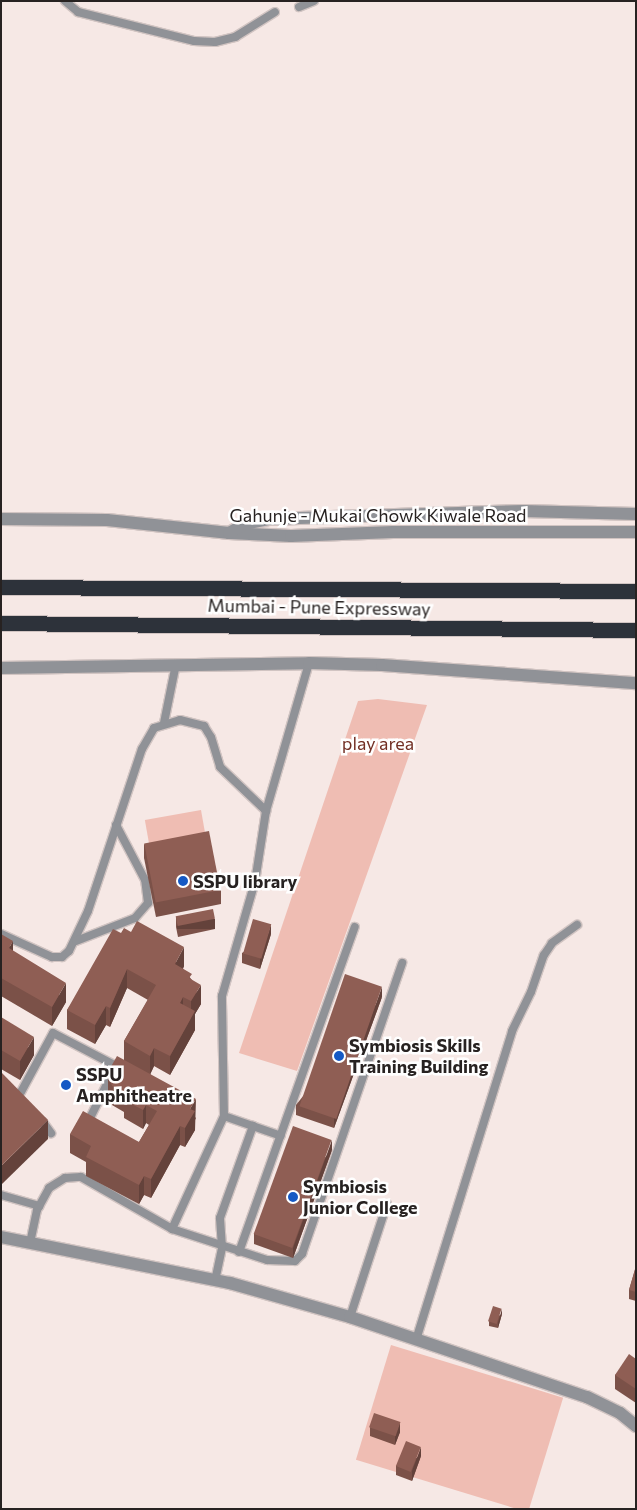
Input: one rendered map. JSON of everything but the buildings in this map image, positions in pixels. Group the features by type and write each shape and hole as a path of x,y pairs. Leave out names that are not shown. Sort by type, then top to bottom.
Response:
{"highway":[{"name":"Mumbai - Pune Expressway","path":"1,587 636,592"},
{"name":"Mumbai - Pune Expressway","path":"1,623 636,630"}],"street":[{"path":"229,534 245,524 268,519 523,511 636,514"},
{"name":"Gahunje - Mukai Chowk Kiwale Road","path":"1,520 107,520 229,534 291,536 393,532 636,532"},
{"path":"1,668 309,663 399,666 636,683"},
{"path":"1,1237 215,1281 350,1317 587,1397 620,1413 636,1426"}],"lane":[{"path":"64,1 78,12 194,41 215,42 235,37 275,12"},
{"path":"300,7 314,1"},
{"path":"172,1229 224,1116 222,996 255,882 266,810 309,663"},
{"path":"164,723 176,664"},
{"path":"1,934 52,956 62,957 76,941 147,735 164,723 180,720 204,726 211,737 220,767 266,810"},
{"path":"76,941 135,918 148,904 145,880 116,826"},
{"path":"416,1340 512,1031 531,992 544,955 552,943 576,925"},
{"path":"239,1252 355,927"},
{"path":"30,1243 39,1206 57,1182 81,1177 172,1229 222,1247 287,1263 302,1254 402,963"},
{"path":"21,1093 54,1033 116,1066 86,1125"},
{"path":"36,1113 51,1133"},
{"path":"224,1116 281,1136"},
{"path":"215,1281 222,1247 220,1218 253,1126"},
{"path":"1,1195 39,1206"},
{"path":"350,1317 387,1204"}],"green space":[{"name":"play area","path":"378,699 427,705 297,1071 239,1053 358,701"},
{"path":"201,810 206,837 150,846 145,820"},
{"path":"391,1345 563,1398 529,1509 517,1509 356,1460"}],"place":[{"name":"SSPU library","path":"183,881"},
{"name":"Symbiosis Skills Training Building","path":"339,1056"},
{"name":"SSPU Amphitheatre","path":"66,1085"},
{"name":"Symbiosis Junior College","path":"293,1197"}]}
